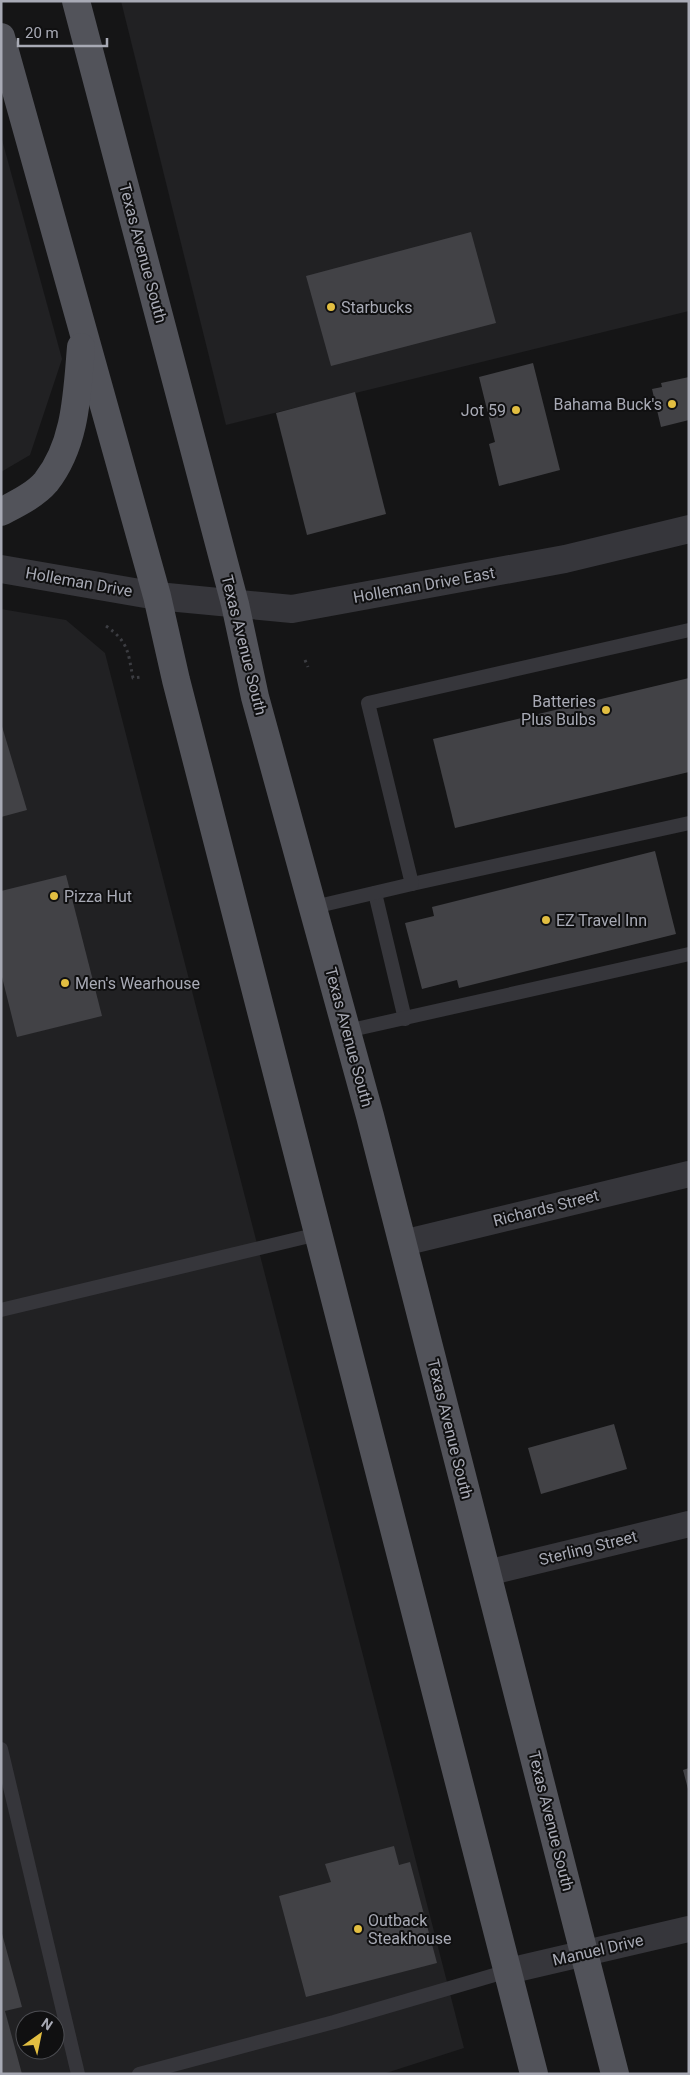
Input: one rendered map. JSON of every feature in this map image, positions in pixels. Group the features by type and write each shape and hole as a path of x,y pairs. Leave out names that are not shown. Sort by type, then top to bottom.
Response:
{"main road":[{"name":"Texas Avenue South","path":"76,1 235,604 253,688 314,907 403,1243 615,2074"},
{"path":"1,37 157,596 176,680 534,2074"},
{"path":"1,512 20,502 45,483 68,438 74,422 83,333"}],"street":[{"name":"Holleman Drive East","path":"157,596 292,609 565,559 689,529"},
{"name":"Holleman Drive","path":"1,569 157,596"},
{"name":"Richards Street","path":"403,1243 689,1174"},
{"name":"Sterling Street","path":"488,1573 689,1524"},
{"name":"Manuel Drive","path":"508,1971 689,1929"}],"lane":[{"path":"412,884 368,703 689,630"},
{"path":"314,907 689,823"},
{"path":"375,893 405,1019"},
{"path":"347,1031 689,954"},
{"path":"1,1310 318,1234"},
{"path":"1,1750 78,2074"},
{"path":"139,2074 334,2022 508,1971"}],"path":[{"path":"106,626 119,635 126,645 133,678 141,677"},
{"path":"305,660 308,667"}],"shaded area":[{"path":"121,1 689,1 689,311 226,425"},
{"path":"1,136 62,359 30,455 1,472"},
{"path":"1,609 66,620 105,653 464,2048 383,2074 1,2074"}],"building":[{"path":"471,232 496,323 331,366 306,276"},
{"name":"Jot 59","path":"533,363 560,470 499,486 489,444 495,442 479,377"},
{"name":"Bahama Buck's","path":"689,377 689,420 661,427 652,389 662,387 661,383"},
{"path":"355,392 386,514 307,535 276,413"},
{"path":"689,678 689,772 455,828 433,739"},
{"path":"1,723 27,810 1,817"},
{"name":"EZ Travel Inn","path":"655,851 676,934 459,988 457,980 422,989 405,923 434,916 432,907"},
{"path":"66,875 102,1016 17,1037 1,973 1,891"},
{"path":"614,1424 627,1469 541,1494 528,1448"},
{"path":"689,1768 689,1789 688,1789 683,1770"},
{"name":"Outback Steakhouse","path":"394,1846 399,1865 410,1862 437,1963 306,1997 279,1896 331,1882 325,1864"},
{"path":"1,1930 22,2007 5,2011 15,2048 15,2060 18,2060 22,2074 1,2074"}],"place":[{"name":"Starbucks","path":"331,307"},
{"name":"Bahama Buck's","path":"672,404"},
{"name":"Jot 59","path":"516,410"},
{"name":"Batteries Plus Bulbs","path":"606,710"},
{"name":"Pizza Hut","path":"54,896"},
{"name":"EZ Travel Inn","path":"546,920"},
{"name":"Men's Wearhouse","path":"65,983"},
{"name":"Outback Steakhouse","path":"358,1929"}]}
